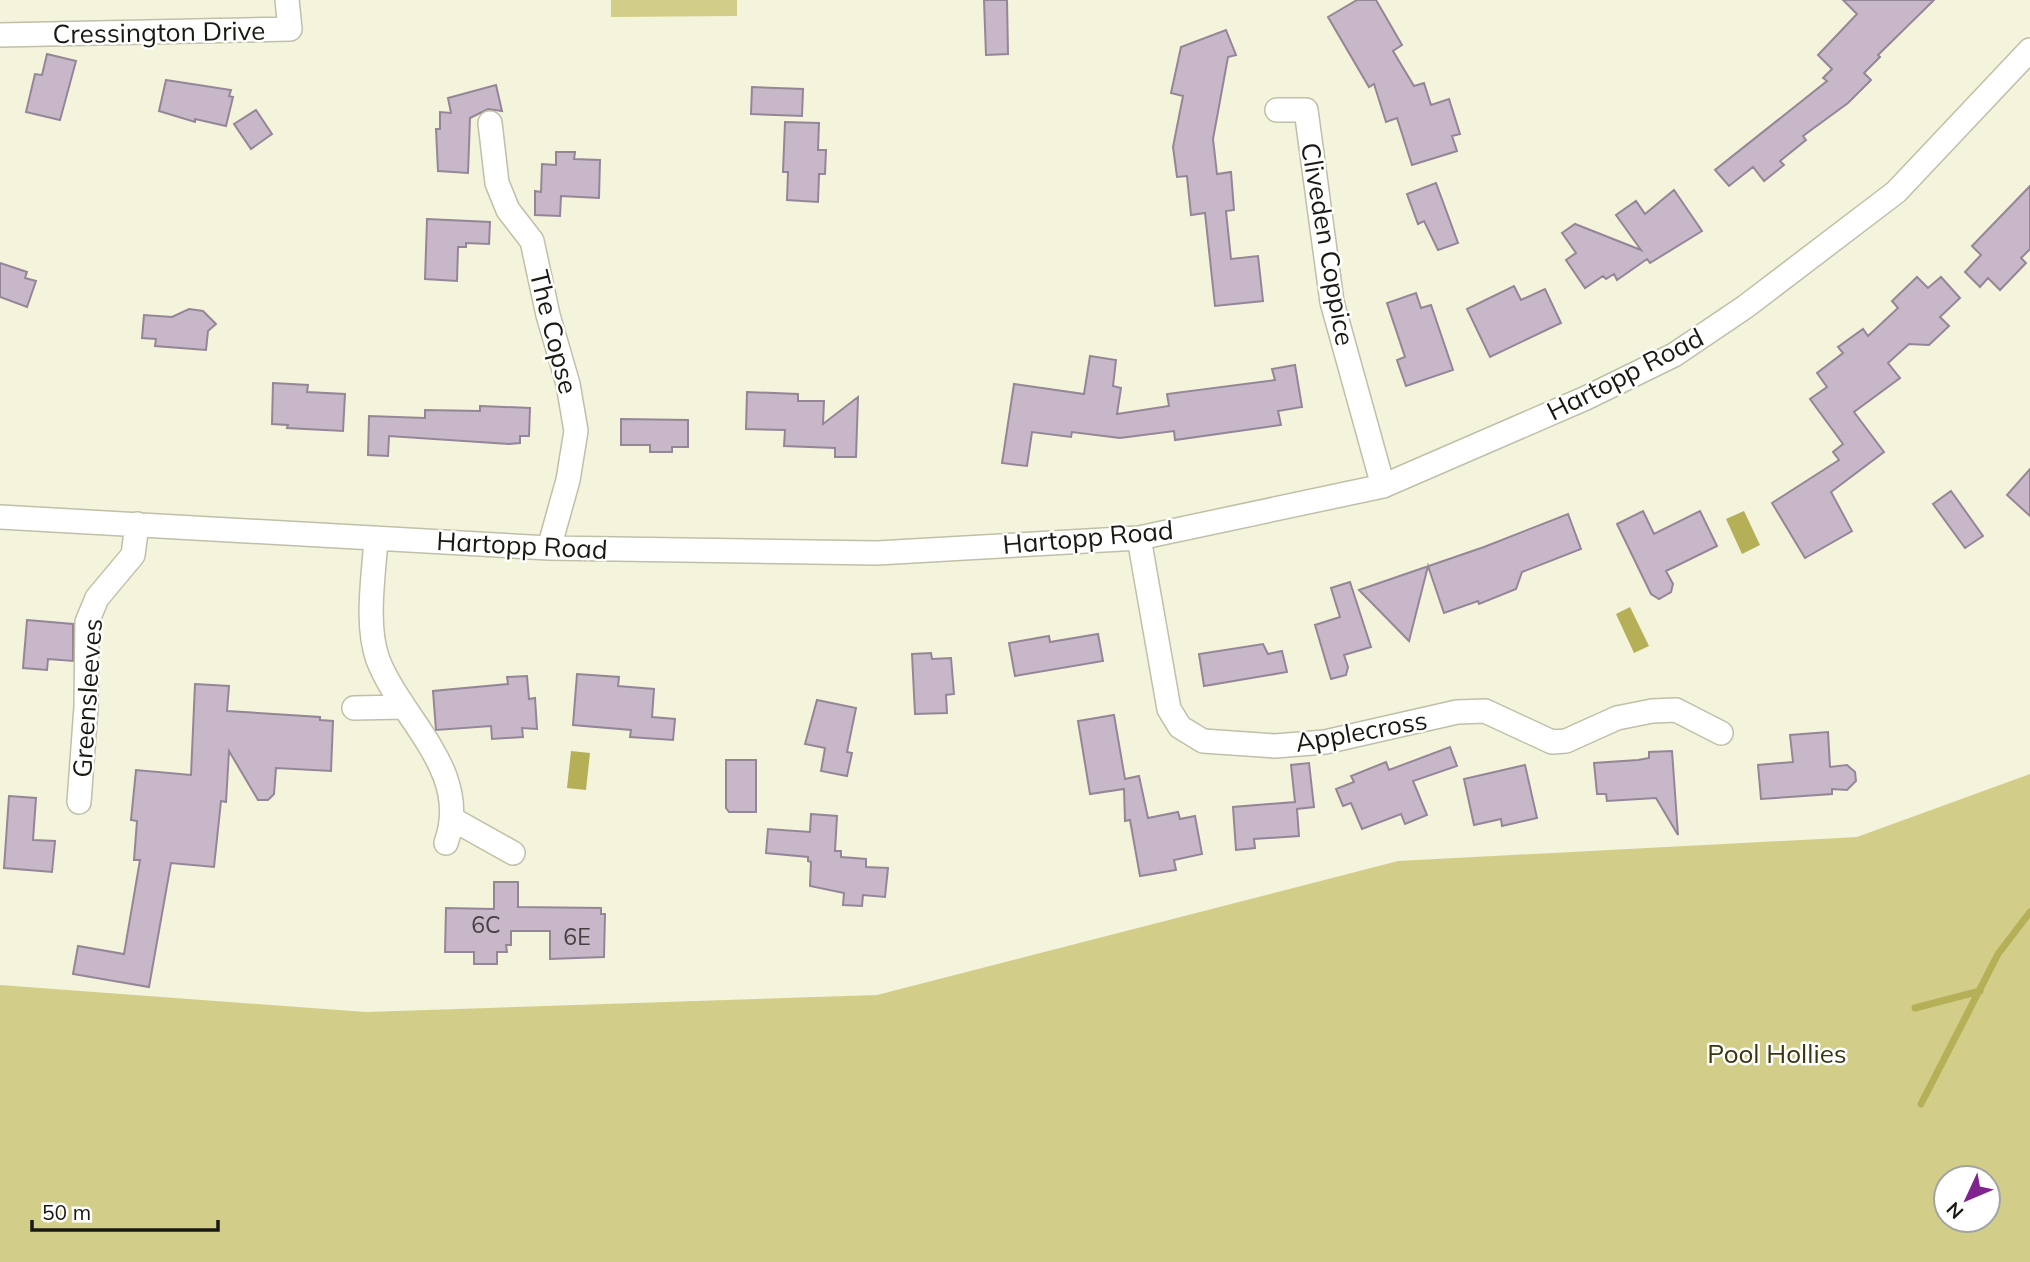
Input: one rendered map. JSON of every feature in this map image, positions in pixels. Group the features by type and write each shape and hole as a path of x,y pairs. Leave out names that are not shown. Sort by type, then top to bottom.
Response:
{"street":[{"name":"Cressington Drive","path":"0,35 290,29 287,0"},
{"name":"Hartopp Road","path":"0,517 549,548 877,553 1139,538 1383,486 1586,398 1674,355 1745,307 1896,192 2027,59"},
{"name":"Cliveden Coppice","path":"1277,110 1306,110 1332,302 1383,486"},
{"name":"The Copse","path":"490,123 497,183 508,210 532,241 548,315 568,384 576,430 568,480 549,548"},
{"name":"Greensleeves","path":"79,802 86,707 88,622 97,598 133,555 137,524"},
{"path":"376,538 374,642 377,658 404,708 440,764 454,820 446,843"},
{"name":"Applecross","path":"1139,538 1169,709 1180,727 1203,741 1275,746 1325,741 1457,712 1485,711 1508,720 1539,739 1552,742 1566,741 1617,718 1652,711 1676,710 1721,733"},
{"path":"354,708 404,708"},
{"path":"454,820 513,853"}],"green space":[{"path":"611,0 737,0 737,16 611,17"},
{"name":"Pool Hollies","path":"2030,774 2030,1262 0,1262 0,985 366,1012 877,995 1398,861 1857,837"}],"shaded area":[{"path":"1744,511 1760,545 1742,554 1726,519"},
{"path":"1630,607 1649,646 1634,653 1616,614"},
{"path":"571,751 590,753 586,790 567,788"}],"building":[{"path":"984,0 1007,0 1008,54 986,55"},
{"path":"1357,0 1376,0 1402,45 1393,51 1414,86 1424,83 1431,105 1449,99 1460,134 1452,136 1457,151 1412,165 1397,118 1386,122 1374,84 1369,87 1328,17"},
{"path":"1843,0 1934,0 1878,55 1880,57 1864,73 1871,80 1848,103 1803,136 1806,140 1780,161 1784,165 1764,181 1753,167 1729,186 1715,170 1827,81 1823,78 1832,69 1818,55 1857,14"},
{"path":"1226,30 1236,55 1228,57 1213,139 1217,174 1231,172 1234,210 1226,211 1231,259 1258,256 1263,301 1215,306 1205,213 1191,215 1187,176 1177,177 1173,147 1183,96 1171,93 1181,47"},
{"path":"47,54 76,61 60,120 26,112 35,74 42,75"},
{"path":"166,80 231,90 229,96 233,97 226,126 195,119 195,122 159,111"},
{"path":"496,85 502,111 488,109 470,118 468,173 438,171 436,129 440,129 440,112 451,113 448,98"},
{"path":"752,87 803,89 802,116 751,114"},
{"path":"256,110 272,134 251,149 234,124"},
{"path":"785,122 819,123 818,150 826,150 825,174 819,174 818,202 787,200 788,172 783,172"},
{"path":"556,152 575,152 574,159 600,160 599,198 561,196 560,216 535,215 535,191 541,192 542,164 556,165"},
{"path":"1436,183 1458,243 1438,250 1424,221 1418,224 1407,194"},
{"path":"2030,186 2030,249 2021,258 2026,263 2000,290 1988,278 1980,287 1965,272 1981,255 1972,246"},
{"path":"1674,190 1702,231 1650,263 1647,259 1617,280 1614,274 1606,279 1603,276 1585,288 1566,260 1576,253 1562,233 1575,224 1641,250 1616,215 1636,201 1645,214"},
{"path":"427,219 490,222 489,244 466,243 466,247 458,247 457,281 425,279"},
{"path":"0,263 27,272 25,278 36,281 27,307 0,297"},
{"path":"1917,277 1928,288 1941,277 1960,298 1940,317 1949,326 1929,345 1909,344 1888,363 1900,378 1854,412 1884,452 1831,492 1852,531 1805,558 1772,503 1839,460 1833,452 1843,444 1810,399 1827,387 1817,373 1843,353 1838,347 1863,329 1868,336 1898,308 1892,301"},
{"path":"1514,286 1521,300 1545,289 1561,323 1490,357 1467,309"},
{"path":"1416,293 1421,308 1431,305 1453,370 1406,386 1397,360 1405,357 1387,303"},
{"path":"189,309 203,311 216,324 208,331 206,350 155,346 156,339 142,338 144,315 172,317"},
{"path":"1090,356 1116,360 1113,386 1121,388 1117,414 1169,406 1167,394 1275,380 1272,369 1295,365 1302,407 1278,411 1281,425 1175,440 1174,431 1120,438 1072,432 1071,437 1032,432 1027,466 1002,463 1014,384 1084,394"},
{"path":"273,383 308,385 307,392 345,394 343,431 287,428 288,425 272,424"},
{"path":"747,392 798,394 798,401 824,401 823,424 858,397 856,457 835,457 835,448 784,446 785,430 746,429"},
{"path":"480,406 530,408 529,436 520,436 520,443 509,444 389,436 388,456 368,455 369,416 425,418 425,410 480,411"},
{"path":"621,419 688,420 688,447 672,447 672,452 650,452 650,445 621,445"},
{"path":"2030,469 2030,516 2007,495"},
{"path":"1951,491 1983,536 1965,548 1933,504"},
{"path":"1643,511 1654,534 1700,511 1717,546 1666,571 1673,584 1671,592 1659,599 1651,594 1617,524"},
{"path":"1568,514 1581,549 1522,572 1516,589 1479,604 1478,601 1444,613 1428,566"},
{"path":"1428,566 1409,641 1359,590"},
{"path":"1350,582 1371,647 1344,655 1348,667 1346,675 1331,679 1315,625 1340,617 1331,588"},
{"path":"27,620 73,624 73,661 48,659 47,670 23,668"},
{"path":"1098,634 1103,661 1015,676 1009,643 1049,636 1050,642"},
{"path":"1263,644 1268,654 1282,651 1287,672 1204,686 1199,654"},
{"path":"931,653 932,659 951,658 954,694 946,695 947,713 915,714 912,654"},
{"path":"577,674 619,677 618,686 654,689 652,717 675,719 673,740 630,737 631,730 573,725"},
{"path":"527,676 529,699 535,698 537,729 522,728 523,737 492,739 491,726 436,730 433,691 508,684 507,677"},
{"path":"195,684 229,686 227,711 320,717 320,720 333,721 331,771 276,768 274,794 268,800 258,800 229,751 226,802 221,801 214,867 171,863 149,987 73,974 78,946 124,954 140,860 134,860 137,821 131,820 136,770 191,775"},
{"path":"817,700 856,708 847,752 852,753 847,776 821,771 825,748 805,744"},
{"path":"1114,715 1125,779 1139,776 1148,818 1178,812 1180,819 1195,816 1202,854 1174,860 1176,870 1140,876 1130,820 1125,821 1124,789 1090,794 1078,721"},
{"path":"1828,732 1830,767 1847,765 1855,772 1856,781 1847,790 1832,789 1832,794 1761,799 1758,765 1793,762 1790,735"},
{"path":"1450,747 1457,766 1413,781 1427,815 1405,824 1401,814 1362,829 1351,803 1343,806 1336,789 1354,782 1351,776 1386,762 1389,770"},
{"path":"1672,751 1678,835 1656,798 1607,801 1606,794 1597,794 1594,763 1638,760 1649,758 1649,752"},
{"path":"726,760 756,760 756,812 729,812 726,808"},
{"path":"1309,763 1314,807 1297,809 1299,836 1254,839 1255,848 1236,850 1233,807 1295,802 1291,765"},
{"path":"1525,765 1537,818 1502,826 1501,819 1474,825 1464,779"},
{"path":"9,796 36,798 33,840 55,841 52,872 4,868"},
{"path":"811,814 837,816 835,851 841,851 841,857 866,859 866,867 888,868 885,897 863,895 862,906 843,905 844,893 810,886 811,862 808,857 766,853 768,829 810,832"},
{"path":"494,882 518,882 518,907 601,908 601,914 605,914 604,957 550,959 550,931 511,931 511,945 506,945 507,952 497,952 497,964 474,964 474,952 445,952 446,908 494,909"}],"waterway":[{"path":"1921,1104 1998,954 2030,912"},
{"path":"1915,1008 1980,991"}]}
